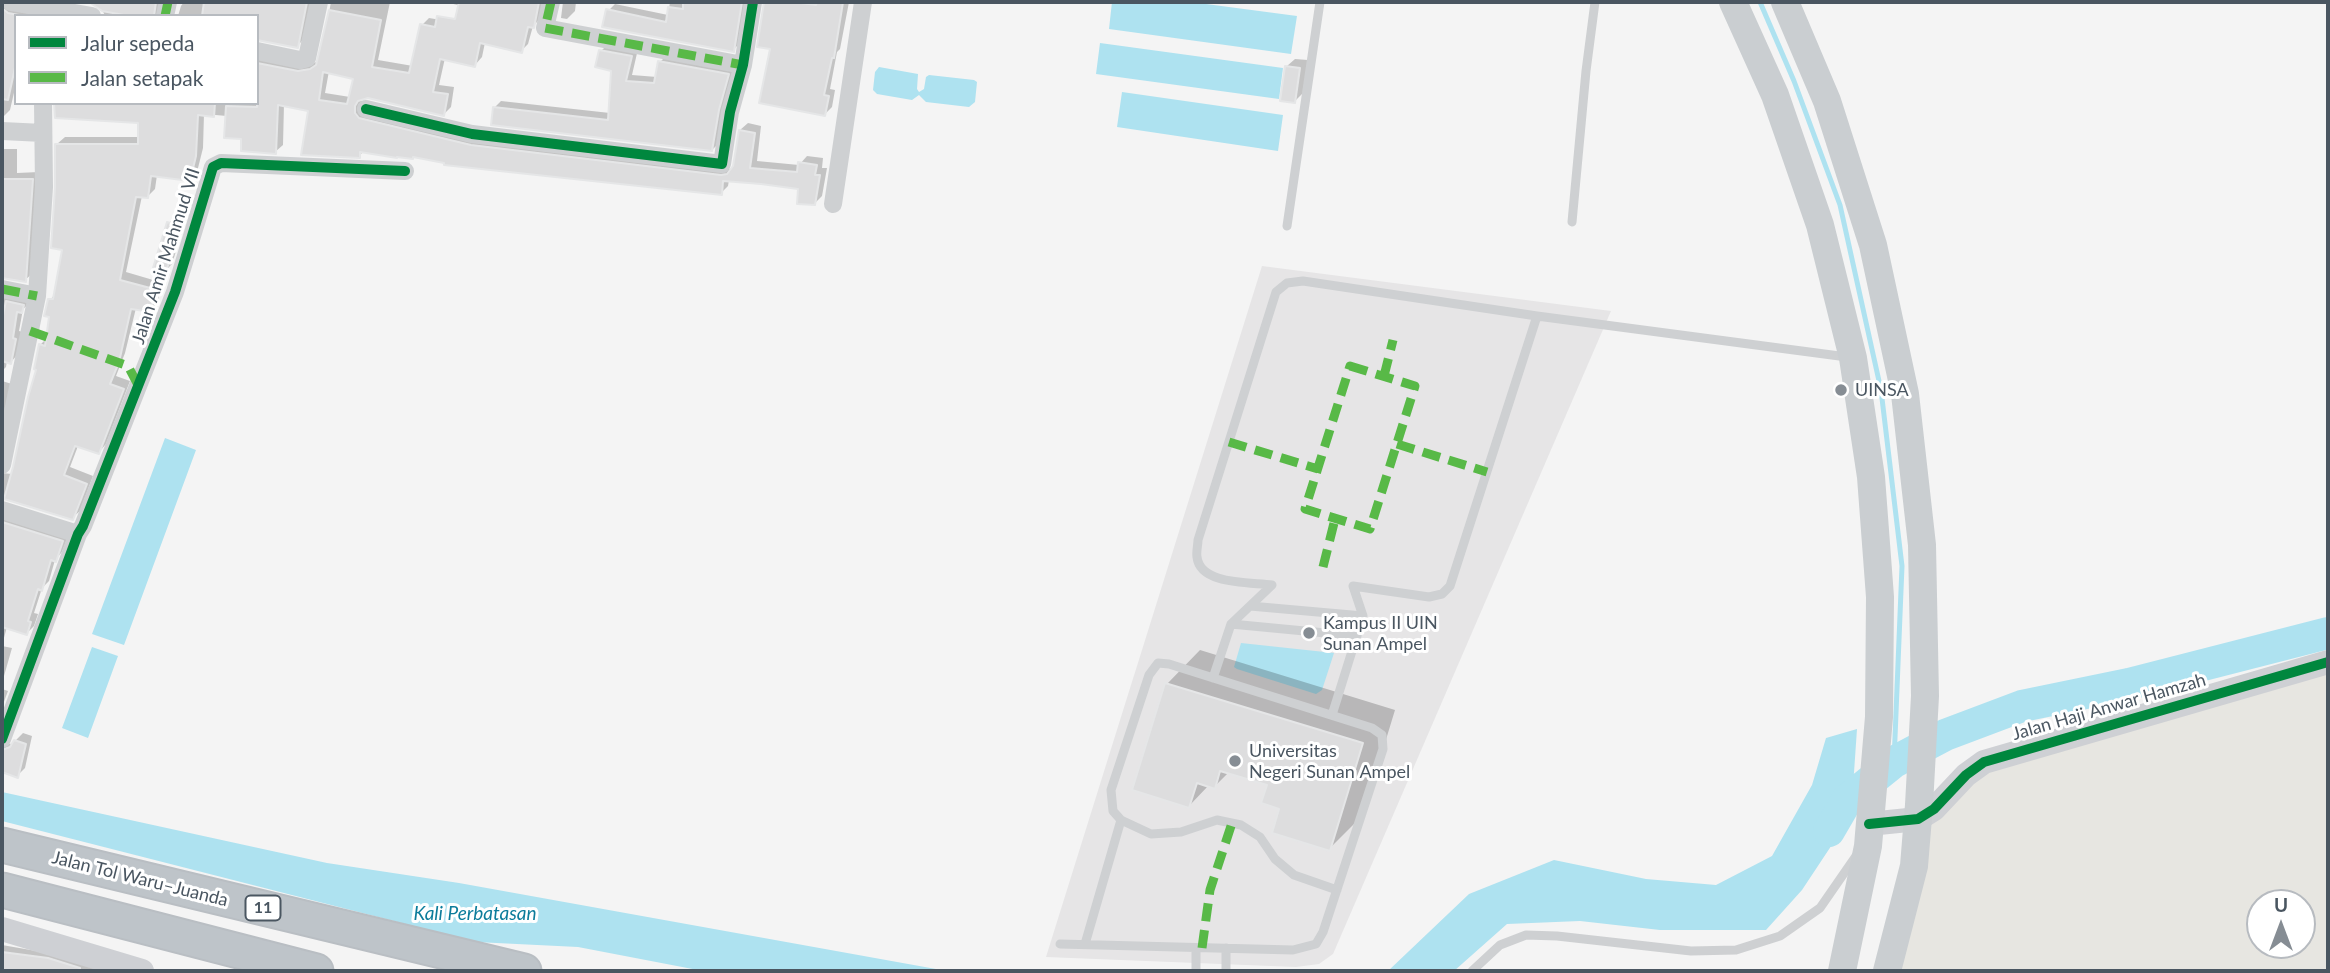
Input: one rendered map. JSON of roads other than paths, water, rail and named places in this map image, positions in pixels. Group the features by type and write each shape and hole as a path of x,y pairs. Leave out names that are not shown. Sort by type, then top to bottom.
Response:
{"highway":[{"name":"Jalan Tol Waru–Juanda","path":"2,845 524,971"},
{"path":"2,890 316,971"}],"main road":[{"path":"1733,2 1775,95 1820,225 1853,358 1871,477 1880,597 1879,717 1869,828 1842,971"},
{"path":"1786,2 1827,101 1873,246 1905,394 1922,545 1925,696 1919,812 1914,866 1887,971"},
{"name":"Jalan Haji Anwar Hamzah","path":"1919,812 1934,809 1966,775 1984,762 2328,662"},
{"path":"1869,828 1919,812"},
{"path":"2,859 462,971"},
{"path":"2,929 136,970"}],"street":[{"path":"11,2 80,14"},
{"path":"259,51 300,60 307,58 319,2"},
{"path":"551,2 545,28 743,65"},
{"path":"366,109 472,134 722,164 730,111 743,65 753,2"},
{"path":"832,204 863,2"},
{"path":"2,465 37,296 44,187 43,105"},
{"path":"2,131 43,133"},
{"name":"Jalan Amir Mahmud VII","path":"78,534 175,292 213,167 221,163 405,171"},
{"path":"2,289 37,296"},
{"path":"2,510 78,534 2,738"}],"lane":[{"path":"1287,226 1320,2"},
{"path":"1572,222 1595,2"},
{"path":"1213,678 1231,624 1272,584 1215,578 1203,571 1197,559 1198,540 1276,292 1287,283 1303,281 1537,316 1853,358"},
{"path":"1332,715 1363,617 1353,586 1429,597 1442,594 1450,586 1537,316"},
{"path":"1250,606 1363,617"},
{"path":"1231,624 1357,636"},
{"path":"1060,944 1293,950 1316,944 1323,932 1337,890 1383,749 1382,735 1372,728 1332,715 1169,664 1158,663 1149,675 1111,790 1113,811 1121,821 1151,834 1181,832 1217,821 1241,825 1260,837 1275,859 1294,875 1337,890"},
{"path":"1085,944 1121,821"},
{"path":"1472,971 1500,945 1525,935 1691,951 1736,950 1780,936 1820,908 1869,828"},
{"path":"1196,948 1196,970"},
{"path":"1226,948 1226,970"}],"water":[{"path":"1112,2 1191,2 1297,16 1291,54 1109,29"},
{"path":"1100,43 1283,68 1279,99 1096,74"},
{"path":"879,67 918,74 919,92 924,89 926,77 929,75 974,80 977,82 975,102 969,107 926,102 919,95 912,100 877,94 873,90 875,72"},
{"path":"1122,92 1283,115 1278,151 1117,127"},
{"path":"165,438 196,450 124,645 92,634"},
{"path":"1241,643 1334,653 1322,690 1316,694 1237,669 1234,667"},
{"path":"92,647 118,656 88,738 62,728"},
{"path":"1857,729 1851,816 1802,890 1766,930 1660,930 1580,921 1507,924 1454,971 1388,971 1469,894 1554,860 1646,879 1716,885 1772,856 1812,785 1826,738"},
{"name":"Kali Perbatasan","path":"2,792 327,863 459,883 947,971 703,971 578,947 476,942 2,821"}],"waterway":[{"path":"1760,2 1794,81 1840,205 1881,390 1902,566 1894,762"},
{"name":"Kali Perbatasan","path":"1829,831 1847,800 1894,762 1945,735 2022,706 2129,684 2328,633"}],"place":[{"name":"UINSA","path":"1841,390"},
{"name":"Kampus II UIN Sunan Ampel","path":"1309,633"},
{"name":"Universitas Negeri Sunan Ampel","path":"1235,761"}]}
